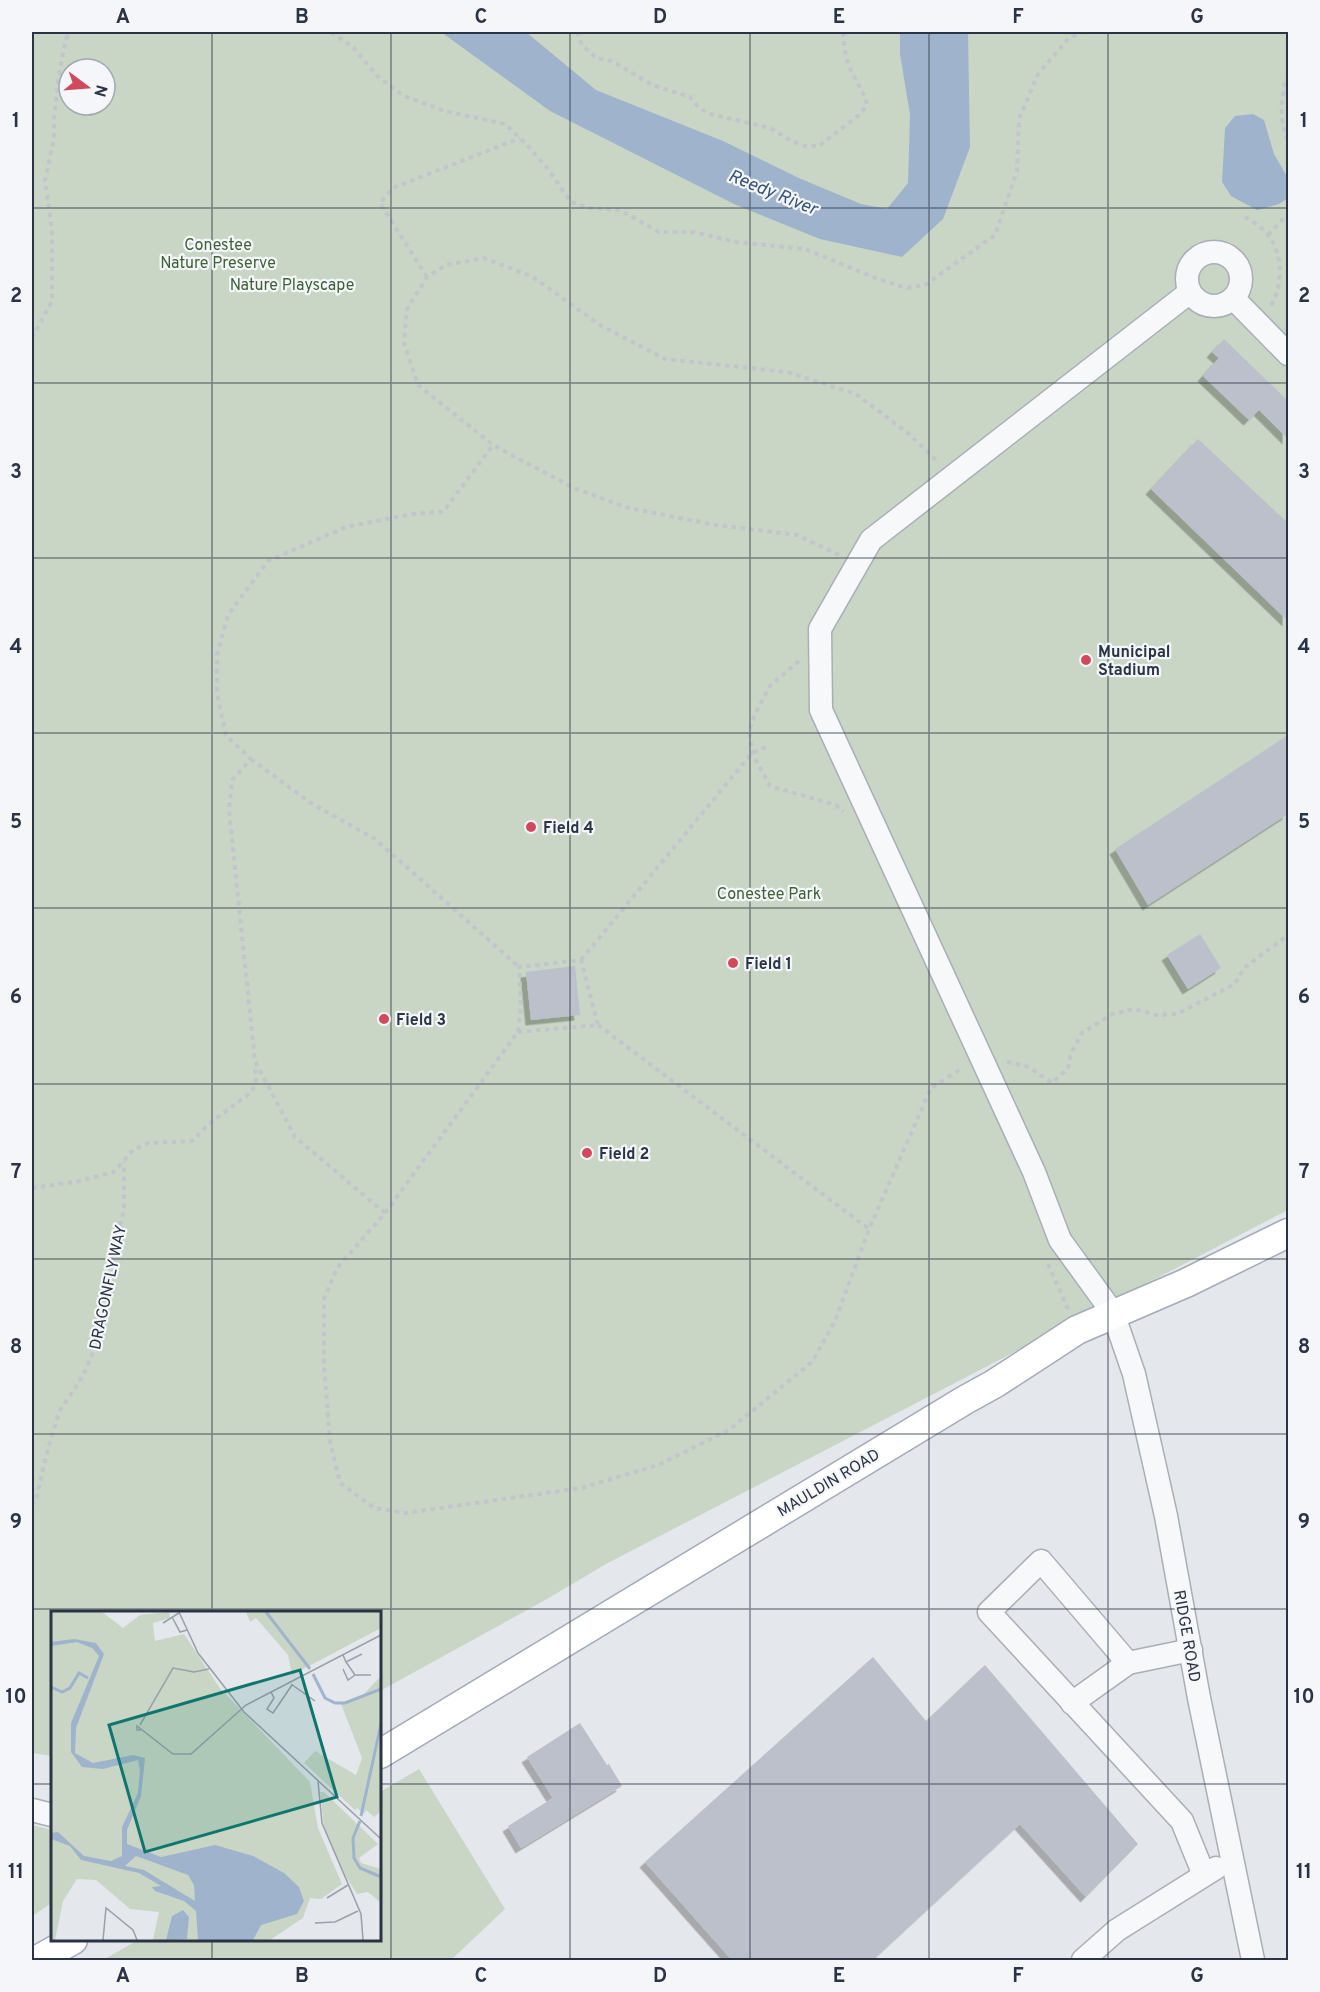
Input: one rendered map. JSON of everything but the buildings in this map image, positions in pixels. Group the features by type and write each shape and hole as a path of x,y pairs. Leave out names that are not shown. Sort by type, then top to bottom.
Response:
{"main road":[{"name":"MAULDIN ROAD","path":"381,1753 954,1406 994,1384 1077,1330 1186,1283 1288,1233"},
{"path":"38,1960 71,1941"}],"street":[{"path":"1218,251 1232,258 1241,270 1241,286 1234,299 1223,305 1210,306 1198,302 1190,292 1186,277 1191,263 1203,253 1218,251"},
{"name":"RIDGE ROAD","path":"1190,292 871,540 820,629 821,710 972,1063 1034,1172 1060,1240 1113,1313 1134,1374 1166,1516 1253,1960"},
{"path":"1234,299 1288,354"},
{"path":"1128,1663 1041,1562 989,1612 1182,1821 1204,1875"},
{"path":"1072,1703 1128,1663 1191,1650"},
{"path":"32,1810 51,1815"},
{"path":"1083,1960 1117,1930 1232,1857"}],"path":[{"path":"32,338 52,301 52,231 45,180 54,138 60,68 66,39 71,32"},
{"path":"332,32 353,47 377,76 404,96 445,111 505,124 548,169 571,202 588,208 620,210 634,220 659,232 694,232 736,242 805,249 878,279 907,288 925,285 995,235 1017,171 1019,119 1038,74 1069,38 1082,32"},
{"path":"577,32 582,45 596,58 612,61 652,85 690,98 699,108 710,114 770,128 805,146 819,146 867,105 866,97 854,77 844,51 843,32"},
{"path":"1288,74 1280,104 1288,141"},
{"path":"427,277 380,202 393,188 520,138"},
{"path":"1268,235 1288,214"},
{"path":"834,566 841,555 797,535 715,525 625,507 574,488 493,445 418,385 404,343 406,309 427,277 446,265 484,258 533,277 600,325 665,359 787,372 856,394 908,434 953,477"},
{"path":"493,445 443,512 412,514 346,527 268,561 228,615 217,655 217,694 226,736 251,759 311,803 375,839 519,967 521,1007 518,1032 385,1213 337,1268 324,1299 324,1365 330,1441 340,1484 374,1508 405,1513 581,1488 657,1465 729,1430 812,1362 836,1321 869,1229 931,1088 972,1063 993,1055 1005,1061 1029,1067 1052,1083 1068,1068 1071,1053 1082,1033 1113,1014 1134,1009 1156,1015 1177,1014 1235,984 1244,968 1288,936"},
{"path":"806,656 770,686 749,731 752,753 770,786 836,805 847,817"},
{"path":"519,967 581,960 752,753 770,746"},
{"path":"32,1188 114,1172 133,1150 148,1143 192,1141 209,1124 250,1093 256,1084 229,810 232,780 251,759"},
{"path":"581,960 598,1025 869,1229"},
{"path":"518,1032 598,1025"},
{"path":"958,1057 972,1063"},
{"path":"255,1061 295,1137 385,1213"},
{"path":"967,1077 972,1063"},
{"name":"DRAGONFLY WAY","path":"32,1506 38,1495 46,1456 59,1412 83,1376 96,1345 102,1293 124,1210 124,1162"},
{"path":"1044,1254 1077,1330"}],"green space":[{"name":"Conestee Park","path":"32,32 1288,32 1288,1210 606,1564 381,1690 381,1611 51,1611 51,1756 32,1753"},
{"path":"419,1769 505,1909 451,1960 103,1960 136,1941 381,1941 381,1791"},
{"path":"32,1825 51,1830 51,1904 32,1916"}],"water":[{"name":"Reedy River","path":"441,32 526,32 596,90 723,141 801,179 861,204 887,209 908,183 910,115 900,54 900,32 968,32 970,147 943,219 902,257 820,239 734,204 550,111"},
{"path":"1253,114 1264,120 1274,154 1288,178 1288,198 1279,204 1257,210 1231,196 1222,182 1225,128 1235,116"}],"place":[{"name":"Municipal Stadium","path":"1086,660"},
{"name":"Field 4","path":"531,827"},
{"name":"Field 1","path":"733,963"},
{"name":"Field 3","path":"384,1019"},
{"name":"Field 2","path":"587,1153"}],"park label":[{"name":"Conestee Nature Preserve","path":"218,253"},
{"name":"Nature Playscape","path":"292,284"}]}
